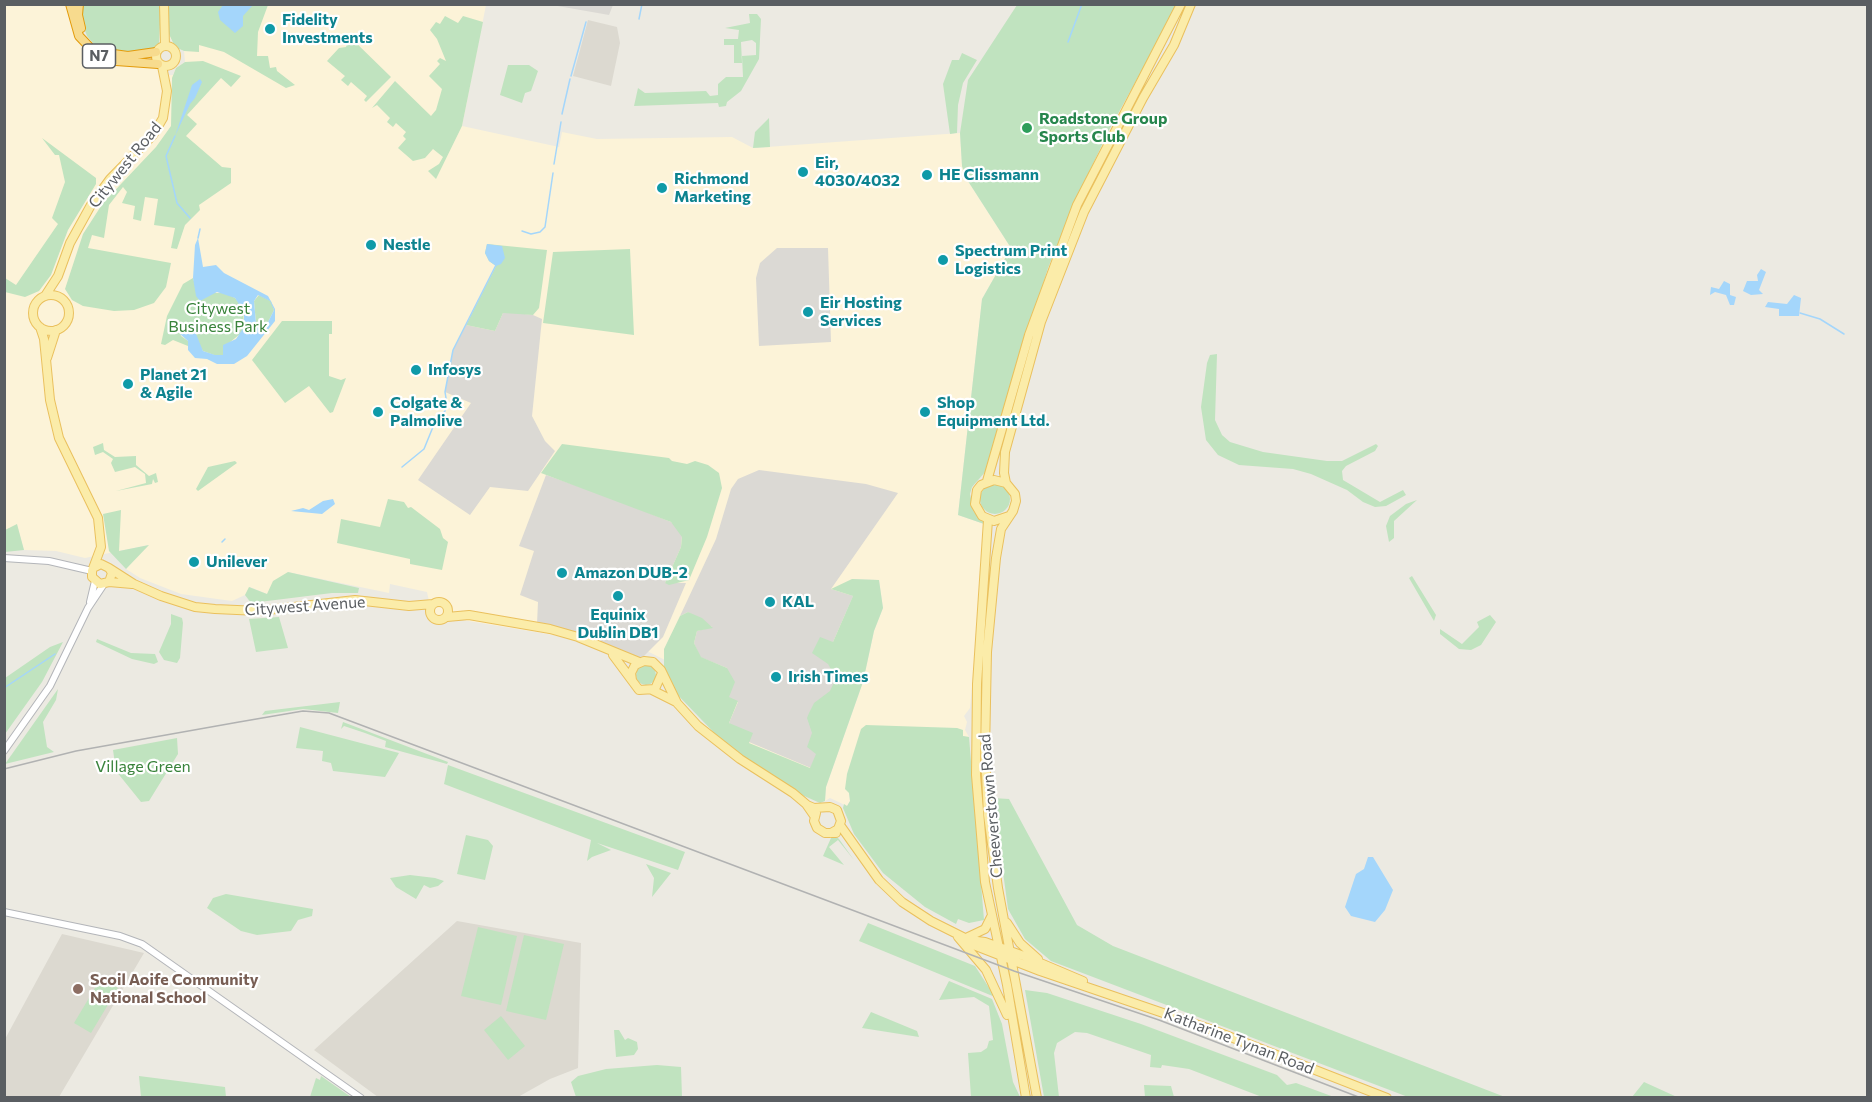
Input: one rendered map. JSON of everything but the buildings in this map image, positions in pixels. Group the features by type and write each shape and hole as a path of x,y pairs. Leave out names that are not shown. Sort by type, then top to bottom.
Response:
{"highway":[{"name":"N7","path":"70,4 79,36 97,55 116,61 164,65"},
{"name":"N7","path":"79,4 78,15 82,31 95,47 114,55 156,52"}],"main road":[{"path":"164,4 165,46"},
{"path":"987,481 1029,335 1077,205 1181,4"},
{"name":"Cheeverstown Road","path":"1037,1098 1003,916 988,815 984,696 998,538 1016,501 1015,494 1006,483 1004,463 1047,306 1084,212 1143,98 1174,45 1191,4"},
{"path":"165,46 175,52 176,58 164,65 156,52 165,46"},
{"name":"Citywest Road","path":"45,296 58,276 70,243 91,205 110,179 158,128 166,108 167,82 164,65"},
{"name":"Citywest Road","path":"58,276 62,299"},
{"path":"46,362 56,330 68,318 67,306 57,296 45,296 33,309 34,320 44,339 46,362 50,400 57,430 69,461 95,509 102,547 112,573 106,583 95,581 93,569 102,547"},
{"path":"39,327 56,330"},
{"path":"1006,483 1000,480 987,481 981,485 975,497 977,511 988,520 999,521 1010,516"},
{"name":"Cheeverstown Road","path":"988,520 979,643 976,740 982,849 991,916 1026,1098"},
{"path":"93,569 101,564 108,567"},
{"name":"Citywest Avenue","path":"108,567 134,584 190,605 224,610 259,611 355,600 409,606 433,604"},
{"name":"Citywest Avenue","path":"106,583 134,584"},
{"path":"443,602 447,613 439,621 432,617 430,610 433,604 443,602"},
{"name":"Citywest Avenue","path":"409,606 432,617"},
{"path":"447,613 550,629 578,637 639,662 653,662 677,703"},
{"path":"610,652 639,690 652,690 677,703 717,742 806,804 837,810 841,817 840,825 846,836 869,868 891,892 931,921 976,946 1012,960"},
{"path":"632,680 633,669 639,662"},
{"path":"652,690 659,685 662,674"},
{"path":"806,804 815,817 817,828 825,833 846,836"},
{"path":"815,817 821,808"},
{"path":"831,833 840,825"},
{"path":"963,938 982,931 991,916"},
{"path":"1003,916 1020,942 1043,963"},
{"path":"963,938 997,946"},
{"path":"963,938 986,970 1011,1024"},
{"name":"Katharine Tynan Road","path":"997,946 1069,973 1091,986"},
{"name":"Katharine Tynan Road","path":"1012,960 1210,1029 1388,1098"}],"street":[{"path":"4,558 49,561 93,569"},
{"path":"4,751 39,704 59,671 88,608 95,581"},
{"path":"88,608 106,583"},
{"path":"4,912 120,936 142,944 361,1098"}],"shaded area":[{"path":"5,5 67,5 76,40 94,58 111,65 130,67 138,64 157,68 160,76 173,75 176,68 185,62 184,51 175,47 170,38 167,5 486,5 462,126 559,147 562,132 597,139 732,137 753,148 960,133 962,166 966,178 1011,248 982,299 958,515 987,525 970,708 964,716 967,722 965,730 969,737 963,736 957,728 863,727 847,774 850,801 847,806 830,798 825,801 826,787 863,682 874,631 883,608 879,580 853,579 811,768 801,795 720,731 669,662 645,650 432,615 427,592 390,584 389,593 288,572 267,594 250,587 245,595 232,601 181,594 140,578 126,569 148,545 85,558 56,551 24,550 17,525 5,530"},
{"path":"552,5 613,5 609,15"},
{"path":"588,20 617,27 620,43 611,86 573,76"},
{"path":"777,248 828,248 831,342 759,346 756,278 760,263"},
{"path":"503,313 533,315 542,319 532,416 545,441 555,451 528,491 490,487 470,515 418,480 471,403 445,392 453,350 466,325 495,331"},
{"path":"759,470 866,484 898,493 831,589 853,596 833,642 813,653 833,661 839,670 819,750 811,768 749,742 729,723 738,702 729,698 727,668 700,657 694,643 697,631 712,627 688,612 680,616 716,539 731,489 738,479"},
{"path":"546,475 671,522 679,529 682,536 681,547 665,583 686,583 663,637 643,657 630,659 537,624 538,602 520,595 534,551 519,546"},
{"path":"457,921 581,943 578,1068 550,1079 518,1097 378,1097 314,1050"},
{"name":"Scoil Aoife Community National School","path":"62,934 144,953 59,1097 5,1097 4,1041"}],"green space":[{"path":"81,4 161,5 159,43 154,49 109,54 97,48 87,36 81,20"},
{"path":"167,5 268,5 258,32 257,56 268,56 270,68 276,67 277,71 295,85 286,88 224,52 199,45 199,52 184,51 175,47 169,34"},
{"name":"Roadstone Group Sports Club","path":"1017,5 1178,5 1109,130 1072,209 1048,268 986,471 972,487 970,494 974,512 987,525 958,515 982,299 1011,248 966,178 962,166 960,133 968,80"},
{"path":"749,14 757,14 761,19 759,59 741,91 727,102 726,106 719,107 718,103 634,106 638,88 645,93 706,91 710,96 718,95 718,84 726,77 743,77 742,56 756,55 756,43 752,40 741,42 742,63 734,63 734,45 724,45 724,39 738,39 739,30 725,28 750,23"},
{"path":"445,16 458,23 463,16 483,22 462,126 436,179 428,171 439,164 443,157 433,149 425,158 413,161 398,148 406,139 403,136 406,132 396,123 393,127 387,122 390,118 377,105 372,108 395,81 431,116 436,110 442,89 429,76 440,64 437,61 440,58 446,61 437,39 430,30 436,22 440,24"},
{"path":"350,37 391,77 366,102 364,100 367,96 351,82 348,86 341,80 345,76 327,61 339,48 346,47"},
{"path":"962,53 977,60 963,83 958,105 957,133 950,134 943,84 952,60 959,60"},
{"path":"203,61 241,76 231,87 221,78 187,115 197,124 186,136 222,167 231,168 231,183 199,205 200,210 185,225 177,249 171,248 175,228 154,225 158,199 145,197 141,221 133,219 135,206 122,203 127,192 123,187 109,205 104,238 92,235 88,248 171,263 166,287 154,303 134,310 114,311 83,306 72,300 65,289 83,234 103,203 156,147 171,126 172,78 176,68 185,62"},
{"path":"508,65 529,65 538,71 531,91 525,93 522,103 500,95"},
{"path":"769,118 770,147 753,148 755,132"},
{"path":"42,138 96,178 96,184 68,230 51,275 39,291 25,297 5,292 5,278 16,285 58,224 52,218 65,182 59,155 55,155"},
{"path":"487,244 547,250 539,308 533,315 503,313 495,331 466,325 496,266 489,261 485,253"},
{"path":"630,249 634,335 543,323 553,252"},
{"name":"Citywest Business Park","path":"193,278 200,300 212,293 225,293 235,298 243,308 244,327 240,334 229,343 224,355 214,355 203,351 187,325 179,328 181,336 188,341 188,346 173,340 165,345 161,344 167,316 183,284"},
{"path":"259,295 271,301 274,310 267,324 256,323 254,301"},
{"path":"282,321 332,321 332,334 329,334 329,376 341,380 346,378 333,412 330,413 309,386 285,403 252,360"},
{"path":"1217,354 1215,420 1222,435 1230,442 1263,452 1327,461 1342,461 1376,444 1378,446 1375,451 1346,466 1342,471 1343,480 1380,502 1403,490 1406,495 1386,506 1375,507 1363,502 1347,490 1311,474 1293,469 1239,465 1218,455 1206,440 1201,407 1207,363 1210,355"},
{"path":"103,443 104,450 115,457 136,456 136,465 149,476 156,473 158,482 155,483 153,479 152,484 116,491 146,483 145,474 135,467 115,472 111,463 113,459 103,452 95,455 93,447"},
{"path":"562,444 669,458 672,461 687,464 695,461 708,465 719,473 722,488 707,537 689,580 669,585 665,583 681,547 682,537 671,522 541,473"},
{"path":"235,461 237,463 198,491 196,489 208,467"},
{"path":"995,484 1006,488 1010,499 1006,510 995,514 984,510 980,499 984,488"},
{"path":"388,499 404,502 408,508 411,507 440,529 443,538 448,542 442,570 410,564 410,559 337,543 341,519 380,527"},
{"path":"1417,500 1394,521 1394,538 1389,542 1386,526 1390,516 1406,504"},
{"path":"121,510 119,551 149,545 126,569 109,551 103,514"},
{"path":"17,524 24,550 5,552 5,530"},
{"path":"288,572 359,588 358,593 332,593 251,603 245,595 249,587 267,594 273,581"},
{"path":"1412,576 1436,615 1434,621 1409,578"},
{"path":"852,579 879,580 883,608 874,631 863,682 826,787 825,801 820,803 802,795 724,743 672,689 664,667 664,649 680,616 688,612 702,618 713,628 697,631 694,643 701,657 727,668 735,682 729,697 738,701 729,723 753,733 749,743 810,768 816,754 807,747 812,733 807,718 814,703 830,691 836,678 828,664 812,653 820,637 833,642 853,596 831,589"},
{"path":"171,614 182,618 183,623 180,658 177,663 164,660 159,652 171,624"},
{"path":"1490,615 1496,622 1481,645 1471,650 1459,649 1440,634 1440,629 1462,644 1479,627 1477,622"},
{"path":"279,617 288,648 256,652 249,619"},
{"path":"97,639 131,653 155,654 158,662 154,664 132,659 96,642"},
{"path":"63,642 42,682 5,734 5,678 50,647"},
{"path":"642,665 650,665 656,671 656,679 650,685 642,685 636,679 636,671"},
{"path":"58,689 56,700 43,722 47,747 54,752 5,764"},
{"path":"340,702 338,713 303,709 262,715 265,711"},
{"path":"343,722 448,762 447,764 385,747 386,741 344,726 341,729"},
{"path":"866,725 957,728 963,730 963,736 969,737 984,920 969,923 958,919 956,924 925,907 883,873 854,834 843,808 844,804 847,806 850,801 849,793 845,789 847,774 861,729"},
{"path":"300,727 399,753 385,777 333,771 331,763 322,761 323,751 296,748"},
{"name":"Village Green","path":"177,738 178,754 149,801 141,802 116,771 113,750"},
{"path":"448,765 685,852 678,870 597,843 611,850 587,861 591,840 444,784"},
{"path":"993,798 1009,799 1077,925 1113,946 1505,1097 1408,1097 1051,961 1025,939 1008,909"},
{"path":"466,835 488,840 493,846 485,880 457,874"},
{"path":"837,837 854,860 838,840 829,847 844,865 823,856 831,838"},
{"path":"646,864 671,873 652,897 654,878"},
{"path":"410,875 444,881 430,888 424,885 416,899 396,887 390,878"},
{"path":"226,894 313,909 312,916 298,920 291,931 257,935 241,931 207,908 213,898"},
{"path":"868,923 975,966 995,997 859,941"},
{"path":"478,927 517,936 501,1005 461,996"},
{"path":"524,935 564,944 546,1020 506,1011"},
{"path":"101,978 118,988 91,1033 74,1023"},
{"path":"949,981 992,999 1002,1024 1013,1082 1020,1097 971,1097 968,1053 981,1052 987,1048 989,1041 993,1040 989,1006 974,997 939,1000"},
{"path":"1025,990 1047,993 1141,1024 1277,1075 1287,1085 1296,1083 1334,1097 1262,1097 1189,1069 1162,1065 1161,1068 1150,1067 1151,1055 1087,1033 1075,1032 1057,1043 1054,1053 1059,1097 1044,1097"},
{"path":"871,1012 917,1031 919,1037 862,1028"},
{"path":"501,1016 525,1046 508,1060 484,1030"},
{"path":"614,1030 619,1030 625,1040 628,1038 637,1042 638,1049 634,1055 616,1057"},
{"path":"657,1065 681,1067 682,1097 576,1097 571,1082 578,1076 606,1069"},
{"path":"139,1076 225,1087 226,1097 141,1097"},
{"path":"321,1076 351,1097 310,1097 316,1078 320,1080"},
{"path":"1644,1082 1677,1097 1632,1097"},
{"path":"1144,1085 1171,1086 1174,1097 1145,1097"}],"water":[{"path":"223,5 253,5 243,16 243,26 235,33 220,20 218,12"},
{"path":"200,79 202,82 195,98 175,136 192,85"},
{"path":"198,238 203,267 216,265 224,273 268,296 275,309 275,321 247,356 234,364 217,364 207,359 195,358 188,350 188,341 180,334 181,328 177,330 174,325 180,323 194,329 203,351 215,355 223,355 223,345 236,339 244,327 244,312 235,298 217,292 200,301 196,296 193,278 195,245","holes":["258,295 270,301 274,310 267,324 256,323 254,301"]},
{"path":"487,244 502,246 505,258 501,264 496,266 489,261 485,253"},
{"path":"1761,269 1766,272 1759,290 1763,294 1751,295 1743,291 1747,281 1758,281 1757,275"},
{"path":"1724,281 1730,284 1730,295 1736,297 1734,305 1730,305 1726,295 1715,292 1710,295 1711,287 1719,289"},
{"path":"1794,295 1801,298 1799,316 1779,316 1779,309 1765,307 1768,302 1787,304"},
{"path":"333,499 335,504 322,514 291,511 303,508 309,510 323,501"},
{"path":"1368,857 1373,857 1393,890 1385,910 1375,922 1351,916 1345,907 1356,874 1364,869"}],"waterway":[{"path":"639,19 642,4"},
{"path":"1068,42 1082,4"},
{"path":"571,76 586,22"},
{"path":"562,114 570,79"},
{"path":"554,164 561,122"},
{"path":"175,136 166,156 177,203 190,218"},
{"path":"522,231 531,234 540,232 545,227 553,173"},
{"path":"198,238 200,229"},
{"path":"402,467 424,449 435,422 445,411 447,404 445,392 453,350 496,265"},
{"path":"1800,313 1820,319 1844,334"},
{"path":"222,542 225,539"},
{"path":"4,688 55,654"}],"tram line":[{"path":"4,769 76,751 239,722 303,711 329,713 1014,971 1159,1020 1361,1098"}],"place":[{"name":"Fidelity Investments","path":"270,29"},
{"name":"Roadstone Group Sports Club","path":"1027,128"},
{"name":"Eir, 4030/4032","path":"803,172"},
{"name":"HE Clissmann","path":"927,175"},
{"name":"Richmond Marketing","path":"662,188"},
{"name":"Nestle","path":"371,245"},
{"name":"Spectrum Print Logistics","path":"943,260"},
{"name":"Eir Hosting Services","path":"808,312"},
{"name":"Infosys","path":"416,370"},
{"name":"Planet 21 & Agile","path":"128,384"},
{"name":"Colgate & Palmolive","path":"378,412"},
{"name":"Shop Equipment Ltd.","path":"925,412"},
{"name":"Unilever","path":"194,562"},
{"name":"Amazon DUB-2","path":"562,573"},
{"name":"Equinix Dublin DB1","path":"618,596"},
{"name":"KAL","path":"770,602"},
{"name":"Irish Times","path":"776,677"},
{"name":"Scoil Aoife Community National School","path":"78,989"}]}
